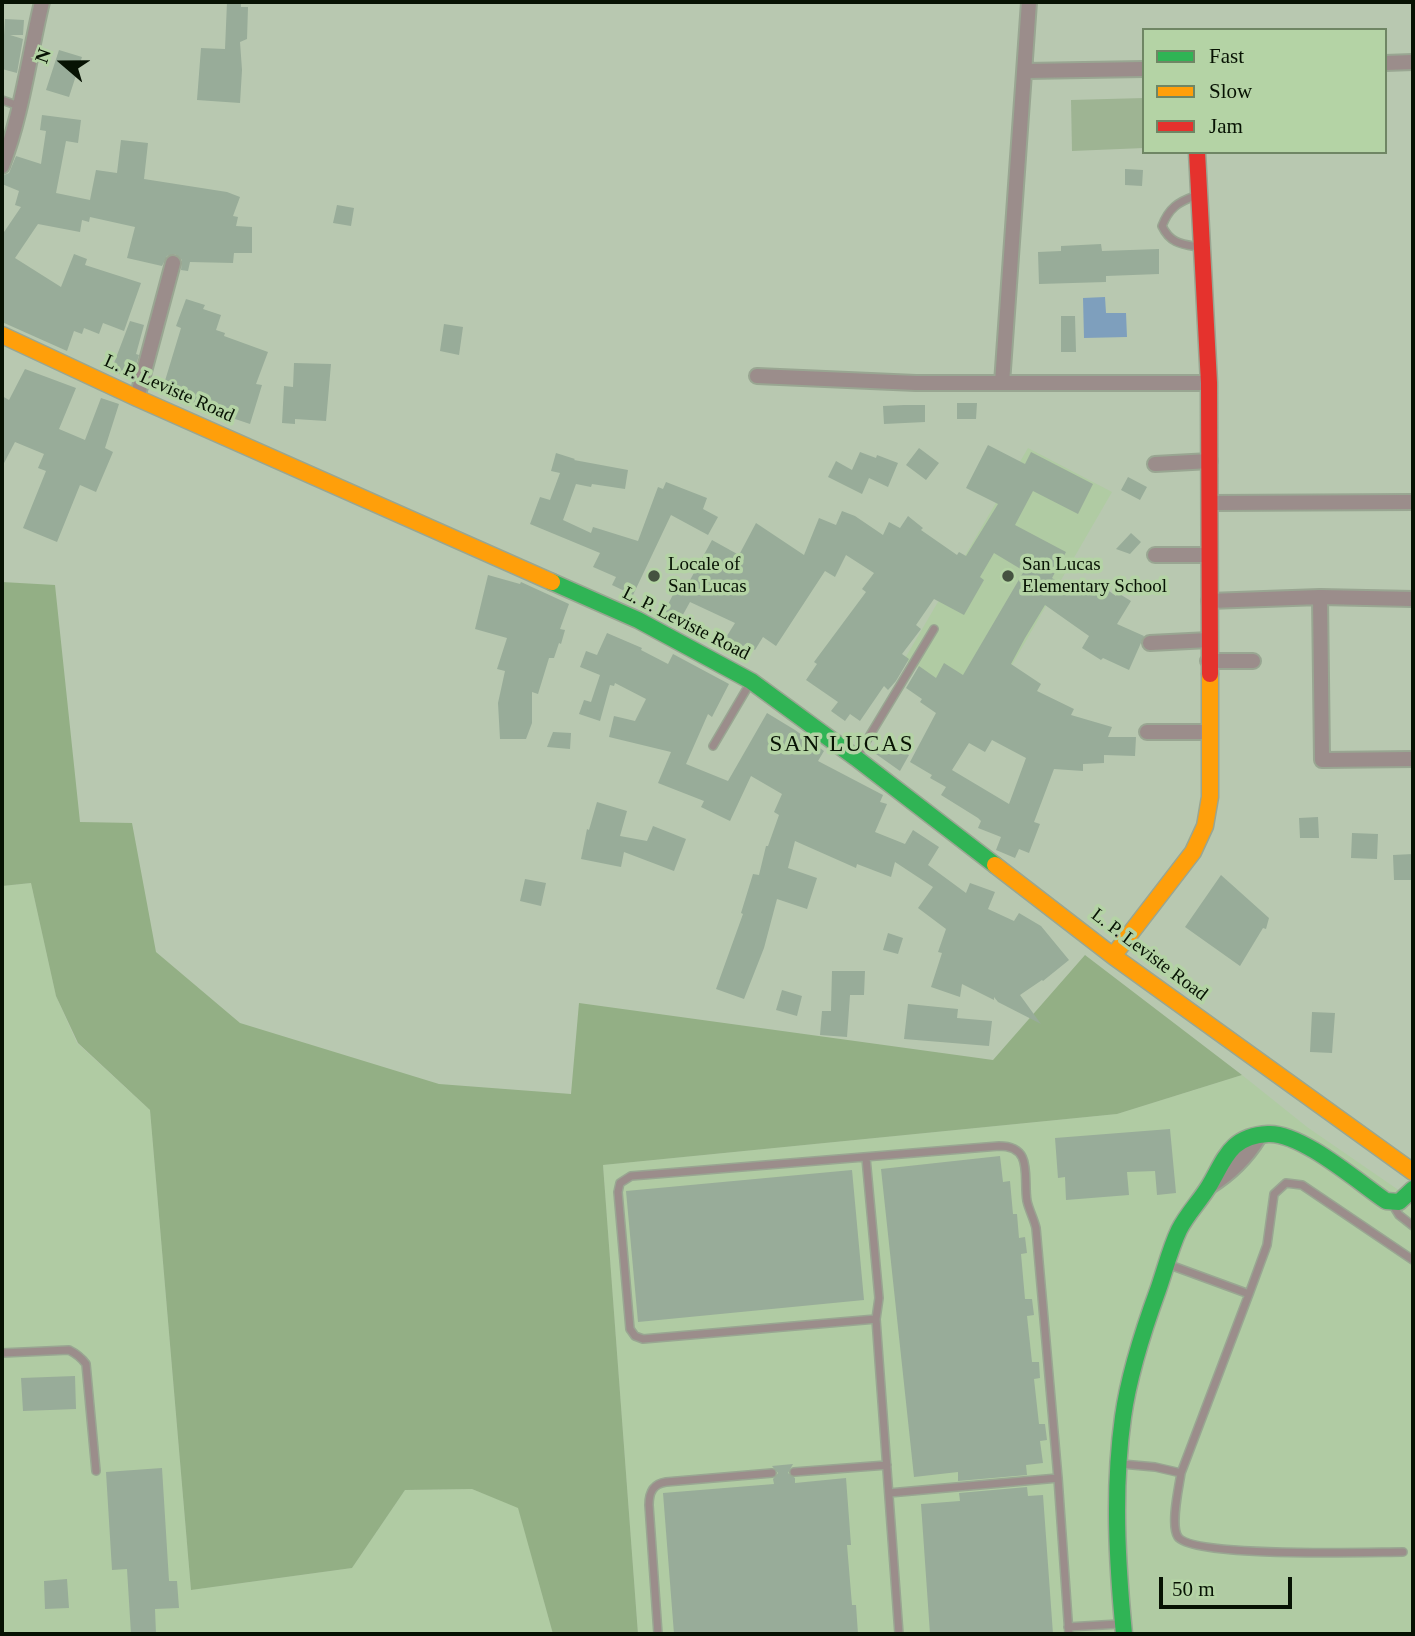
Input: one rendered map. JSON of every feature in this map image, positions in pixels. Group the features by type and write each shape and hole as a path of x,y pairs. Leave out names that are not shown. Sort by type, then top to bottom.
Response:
{"main road":[{"path":"1113,957 1193,852 1205,827 1210,797 1209,383 1197,154"},
{"name":"L. P. Leviste Road","path":"2,335 137,398 638,620 751,681 856,758 1113,957 1413,1172"},
{"path":"1124,1629 1116,1539 1118,1464 1129,1383 1138,1348 1187,1216 1209,1186 1221,1161 1236,1145 1272,1133 1297,1140 1378,1196 1394,1202 1403,1200 1413,1189"}],"street":[{"path":"2,166 19,106 42,2"},
{"path":"1002,383 1029,2"},
{"path":"1387,63 1413,62"},
{"path":"1025,71 1142,69"},
{"path":"137,398 173,263"},
{"path":"757,376 916,383 1209,383"},
{"path":"1154,464 1210,461"},
{"path":"1211,502 1413,502"},
{"path":"1155,555 1210,555"},
{"path":"1320,597 1322,760 1413,759"},
{"path":"1209,601 1320,597 1413,599"},
{"path":"1150,643 1209,640"},
{"path":"1208,661 1253,661"},
{"path":"1147,732 1210,732"}],"lane":[{"path":"2,100 19,106"},
{"path":"1199,194 1178,202 1162,226 1167,236 1178,244 1202,247"},
{"path":"856,758 934,629"},
{"path":"713,746 751,681"},
{"path":"876,1319 643,1339 635,1336 630,1329 618,1192 620,1182 631,1176 999,1146 1014,1148 1022,1157 1028,1203 1036,1228 1058,1478 1068,1631 1124,1629"},
{"path":"866,1158 879,1298 876,1319 898,1634"},
{"path":"1403,1552 1233,1550 1187,1544 1178,1536 1174,1527 1181,1473 1267,1245 1274,1194 1286,1183 1302,1185 1413,1260"},
{"path":"1394,1202 1396,1212 1413,1226"},
{"path":"1168,1264 1249,1294"},
{"path":"2,1353 69,1350 83,1360 86,1364 96,1471"},
{"path":"1118,1464 1144,1465 1181,1473"},
{"path":"794,1472 887,1465"},
{"path":"658,1634 649,1505 652,1489 666,1482 772,1473"},
{"path":"889,1493 1058,1478"}],"shaded area":[{"path":"1142,98 1142,148 1072,151 1071,100"},
{"name":"San Lucas Elementary School","path":"1028,448 1112,492 987,708 904,660"},
{"path":"2,582 55,585 80,822 132,823 156,952 240,1023 439,1084 571,1094 579,1003 993,1060 1085,955 1242,1075 1117,1114 603,1165 638,1634 553,1634 518,1508 472,1489 405,1490 352,1568 191,1590 150,1110 78,1043 56,996 31,883 2,886"},
{"path":"31,883 56,996 77,1043 150,1110 191,1590 352,1568 405,1490 472,1489 518,1507 553,1634 2,1634 2,886"},
{"path":"1242,1075 1307,1127 1413,1200 1413,1634 638,1634 603,1165 1117,1114"}],"water":[{"path":"1105,297 1106,313 1126,313 1127,337 1084,338 1083,298"}],"building":[{"path":"227,2 241,2 241,7 248,7 247,39 240,42 240,103 197,100 201,48 225,49"},
{"path":"5,19 24,20 23,35 10,35 23,39 17,73 2,69"},
{"path":"59,50 82,57 69,97 46,90"},
{"path":"42,115 81,120 78,143 66,141 56,193 90,200 96,170 117,173 121,140 148,143 144,179 227,192 240,197 233,216 238,217 236,226 252,227 252,253 234,253 233,263 190,262 188,271 181,270 182,260 175,254 167,256 162,266 127,258 135,227 90,217 89,222 82,220 80,232 38,224 15,258 61,287 74,254 87,259 85,265 141,283 124,331 103,323 99,334 84,328 82,334 74,331 67,351 2,322 2,235 21,207 15,205 19,191 2,184 2,176 9,173 16,156 41,164 46,131 40,130"},
{"path":"1125,169 1143,170 1142,186 1125,185"},
{"path":"337,205 354,208 351,226 333,223"},
{"path":"1101,244 1102,251 1159,249 1159,274 1106,276 1106,282 1039,284 1038,252 1061,251 1061,246"},
{"path":"186,299 205,305 203,309 221,315 216,330 225,333 224,336 268,352 256,384 262,385 250,424 161,394 181,328 176,326"},
{"path":"1061,316 1075,316 1076,352 1061,352"},
{"path":"130,321 144,325 132,379 111,371"},
{"path":"444,324 463,327 459,355 440,351"},
{"path":"294,363 331,364 326,421 295,419 295,424 282,423 284,386 293,387"},
{"path":"25,369 76,388 59,429 85,440 101,398 119,404 105,448 113,452 96,492 80,485 57,542 23,528 46,471 38,468 44,454 15,442 2,467 2,396 9,400"},
{"path":"957,403 977,403 976,419 957,419"},
{"path":"925,405 925,422 884,424 883,406"},
{"path":"988,445 1025,464 1031,452 1093,484 1078,514 1033,491 1015,525 1066,552 1052,578 1076,594 1085,581 1091,586 1095,581 1116,596 1118,593 1131,601 1117,624 1144,636 1129,670 1103,658 1101,660 1082,648 1089,636 1045,605 1025,638 1011,664 1041,684 1037,691 1074,709 1071,715 1112,727 1108,737 1136,737 1135,756 1104,755 1104,763 1083,764 1083,771 1054,769 1034,822 1040,824 1029,853 1019,849 1015,858 996,850 1001,837 978,828 981,821 978,818 941,795 946,787 910,762 936,713 906,688 919,666 936,678 944,663 963,675 1024,571 994,553 980,577 984,580 964,615 934,599 916,625 921,629 902,654 909,659 896,681 888,690 884,686 860,721 850,714 845,721 831,711 838,702 806,680 817,664 814,662 866,592 862,589 874,573 846,555 835,577 825,571 776,646 763,637 755,650 745,644 742,650 725,639 735,623 690,602 680,620 664,612 677,587 684,591 712,540 739,555 756,523 804,555 819,518 836,525 842,511 855,516 883,535 889,522 900,528 908,516 923,528 921,530 957,555 959,552 966,556 998,504 966,488","holes":["992,740 1026,758 1009,804 952,770 969,743 985,752"]},
{"path":"919,448 939,463 926,480 906,465"},
{"path":"860,452 898,463 888,487 869,478 862,494 828,477 836,461 852,470"},
{"path":"556,453 574,460 628,470 625,489 576,484 563,520 591,533 593,527 638,541 658,487 663,489 666,482 707,498 703,509 718,517 708,535 671,515 633,595 612,585 616,577 593,567 600,553 530,524 540,497 550,500 560,473 551,471"},
{"path":"1128,477 1147,487 1140,500 1121,490"},
{"path":"1131,533 1141,542 1130,554 1116,549"},
{"path":"488,575 520,584 521,582 569,604 560,629 565,630 561,644 559,643 554,658 549,658 538,694 532,692 532,723 526,739 500,739 498,703 505,671 497,669 507,638 475,629"},
{"path":"607,633 642,648 641,650 668,664 673,654 729,684 712,717 708,714 686,764 728,781 767,713 824,751 818,761 883,795 880,802 887,804 875,832 905,844 913,830 939,847 928,865 966,893 970,883 995,892 988,909 1014,921 1019,913 1041,926 1069,960 1020,995 1041,1024 998,1002 994,997 994,1000 962,984 960,997 931,987 942,953 938,952 946,929 918,908 933,887 895,862 891,877 857,864 856,868 795,841 788,868 817,878 807,909 777,899 764,948 744,999 716,989 743,914 741,913 753,874 759,875 766,846 779,815 774,812 782,794 751,776 730,821 701,807 704,801 658,783 671,752 609,737 614,716 635,721 646,699 615,683 614,686 610,685 600,721 579,714 584,700 591,702 600,675 580,667 586,651 597,655"},
{"path":"553,732 571,733 570,749 547,747"},
{"path":"883,742 909,755 900,771 876,754"},
{"path":"597,802 627,811 620,836 647,841 653,826 686,839 674,871 624,852 621,867 581,859 587,829 589,830"},
{"path":"1318,817 1319,838 1300,838 1299,818"},
{"path":"1352,833 1378,834 1377,859 1351,858"},
{"path":"1413,854 1413,880 1394,880 1393,855"},
{"path":"1221,875 1269,918 1266,929 1263,928 1240,966 1185,927"},
{"path":"525,879 546,883 541,906 520,901"},
{"path":"888,933 903,938 898,954 883,950"},
{"path":"832,971 865,971 864,995 850,995 847,1037 820,1035 822,1011 831,1011"},
{"path":"782,990 802,996 797,1016 776,1010"},
{"path":"908,1004 958,1009 957,1018 992,1021 989,1046 904,1039"},
{"path":"1312,1012 1335,1013 1332,1053 1310,1052"},
{"path":"1170,1129 1176,1193 1157,1195 1155,1171 1127,1172 1129,1195 1066,1200 1065,1177 1058,1178 1055,1138"},
{"path":"1000,1156 1003,1182 1010,1181 1013,1214 1017,1214 1019,1238 1025,1237 1027,1253 1021,1254 1025,1299 1032,1299 1034,1315 1027,1316 1032,1362 1039,1362 1040,1378 1034,1379 1039,1424 1045,1424 1047,1440 1040,1441 1043,1463 1026,1465 1027,1475 958,1481 958,1472 914,1477 881,1169"},
{"path":"852,1170 864,1300 638,1322 626,1191"},
{"path":"75,1376 76,1409 23,1411 21,1378"},
{"path":"793,1464 788,1473 795,1478 795,1483 846,1478 851,1545 847,1545 852,1605 856,1605 858,1634 674,1634 663,1493 774,1484 773,1479 778,1473 772,1466"},
{"path":"162,1468 169,1581 177,1581 179,1608 155,1609 156,1634 131,1634 127,1569 112,1570 106,1472"},
{"path":"1027,1487 1028,1496 1043,1495 1053,1634 930,1634 921,1504 960,1501 959,1493"},
{"path":"67,1579 69,1608 45,1609 44,1581"}],"traffic: fast":[{"path":"552,582 638,620 751,681 995,865"},
{"path":"1124,1634 1117,1498 1123,1417 1142,1337 1182,1224 1230,1151 1245,1139 1268,1134 1296,1141 1312,1149 1386,1201 1399,1202 1413,1189"}],"traffic: slow":[{"path":"2,335 137,398 552,582"},
{"path":"1113,956 1193,852 1205,826 1210,797 1210,674"},
{"path":"995,865 1113,956 1413,1172"}],"traffic: jam":[{"path":"1197,154 1209,383 1210,674"}],"place":[{"name":"Locale of San Lucas","path":"654,576"},
{"name":"San Lucas Elementary School","path":"1008,576"}],"district":[{"name":"SAN LUCAS","path":"842,745"}]}
